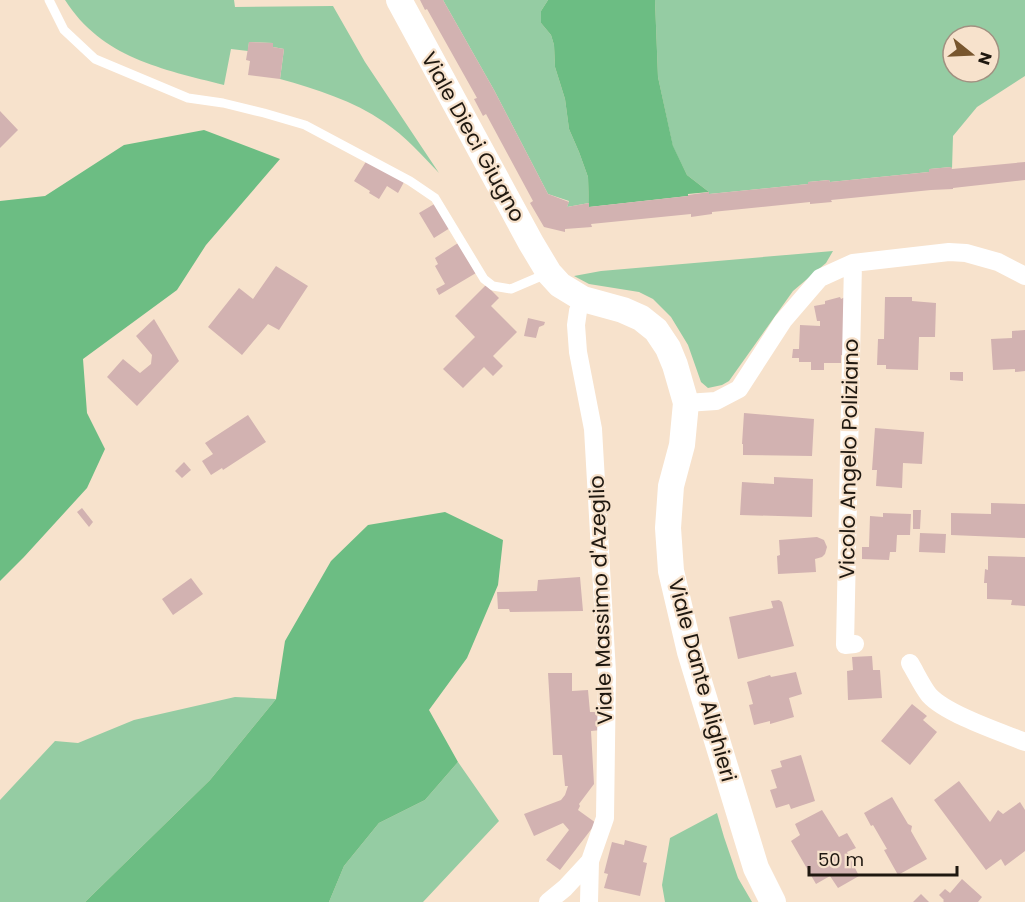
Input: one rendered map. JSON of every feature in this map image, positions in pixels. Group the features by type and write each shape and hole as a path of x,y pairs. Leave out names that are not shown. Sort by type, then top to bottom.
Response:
{"main road":[{"name":"Viale Dieci Giugno","path":"399,0 549,273"},
{"name":"Viale Dante Alighieri","path":"549,273 560,285 583,299 641,318 656,330 668,348 675,365 686,403 682,445 671,486 668,528 671,571 690,652 749,846 756,868 773,902"}],"street":[{"path":"686,403 716,402 739,389 783,321 820,278 853,263 949,252 966,253 998,262 1025,276"},
{"name":"Vicolo Angelo Poliziano","path":"853,263 844,645 855,644"},
{"name":"Viale Massimo d'Azeglio","path":"583,299 576,325 577,343 593,429 607,673 605,818 591,861 589,902"},
{"path":"910,663 929,695 944,707 1025,742"},
{"path":"548,902 591,861"}],"lane":[{"path":"49,0 64,30 95,60 188,98 254,110 305,125 410,181 435,198 484,279 493,286 511,289 549,273"}],"green space":[{"path":"65,0 234,0 235,7 333,6 365,62 439,173 392,127 372,115 334,96 280,79 284,49 273,47 273,43 249,42 248,51 231,49 224,85 156,66 115,48 97,36 80,20"},
{"path":"443,0 548,0 541,11 541,23 551,35 554,45 555,67 565,99 569,129 588,177 589,203 567,207 569,201 548,194 494,90"},
{"path":"548,0 655,0 658,77 673,146 687,175 709,192 589,207 588,177 569,129 565,99 555,67 554,45 551,35 541,23 541,11"},
{"path":"655,0 1025,0 1025,76 977,107 953,136 952,169 951,167 930,169 929,172 830,182 829,180 808,182 808,184 709,194 687,175 673,147 658,77"},
{"path":"204,130 280,159 206,245 177,290 83,359 87,413 105,449 87,488 0,581 0,201 45,196 124,145"},
{"path":"833,251 826,263 793,291 729,381 708,388 701,382 688,345 671,317 653,299 639,292 589,284 574,276 601,271"},
{"path":"445,512 503,540 498,585 467,658 429,710 458,762 425,800 379,823 344,866 329,902 85,902 210,780 276,699 285,641 331,561 368,525"},
{"path":"235,697 276,699 210,780 85,902 0,902 0,800 55,741 78,743 134,720"},
{"path":"458,762 499,821 423,902 329,902 344,866 379,823 425,800"},
{"path":"717,813 738,878 752,902 665,902 662,885 670,838"}],"building":[{"path":"420,0 443,0 494,90 548,194 569,202 567,207 589,203 589,207 709,192 709,194 808,184 808,182 829,180 830,182 929,172 929,169 1025,162 1025,180 831,200 832,202 810,204 810,202 712,212 712,214 691,217 691,214 591,224 592,227 565,229 565,232 544,227 530,203 533,201 486,114 483,116 474,99 477,98"},
{"path":"249,42 273,43 273,47 284,49 280,79 248,75 250,61 246,60"},
{"path":"0,111 18,130 0,148"},
{"path":"367,160 404,182 398,193 387,186 379,199 354,181"},
{"path":"436,203 450,228 434,238 419,213"},
{"path":"458,243 476,273 439,295 436,289 445,284 435,266 438,264 435,258"},
{"path":"276,266 308,286 279,330 268,324 242,355 208,327 239,288 253,299"},
{"path":"486,285 499,298 491,306 517,332 493,356 503,366 493,376 484,367 463,388 443,369 475,337 455,316"},
{"path":"847,296 848,357 841,355 841,363 824,363 824,370 811,370 811,362 799,362 799,358 792,358 793,349 799,349 800,325 820,326 814,306"},
{"path":"885,297 912,297 912,301 936,303 935,337 919,337 918,370 886,369 886,365 877,365 878,339 884,339"},
{"path":"528,318 545,322 539,327 536,338 524,336"},
{"path":"154,319 179,361 137,406 107,377 123,359 140,373 151,364 152,355 136,336"},
{"path":"1025,330 1025,371 993,370 991,339 1012,338 1012,331"},
{"path":"950,372 963,372 963,381 950,380"},
{"path":"744,413 814,419 812,456 743,455"},
{"path":"248,415 266,442 223,470 222,468 211,475 202,461 213,454 205,443"},
{"path":"875,428 924,432 922,464 903,463 902,488 876,486 877,470 872,470"},
{"path":"184,462 191,470 182,478 175,471"},
{"path":"774,477 813,479 812,517 740,515 742,482 774,484"},
{"path":"991,503 1025,504 1025,538 951,535 951,513 991,514"},
{"path":"82,508 93,522 89,527 77,512"},
{"path":"913,510 921,510 920,529 913,529"},
{"path":"883,513 911,514 910,535 897,535 896,552 890,552 889,560 862,559 862,547 869,547 870,516 883,517"},
{"path":"920,533 946,534 945,553 919,552"},
{"path":"817,537 824,540 827,547 822,557 815,559 816,572 778,574 779,540"},
{"path":"988,556 1025,557 1025,606 1011,605 1012,600 987,599 987,583 984,583 985,569 988,570"},
{"path":"580,577 583,611 510,612 509,609 498,609 497,592 537,591 538,580"},
{"path":"191,578 203,594 173,615 162,599"},
{"path":"771,601 782,602 794,646 738,659 729,617 773,608"},
{"path":"872,656 873,670 880,670 882,698 848,700 847,671 853,670 852,657"},
{"path":"796,672 802,694 789,698 794,717 770,724 770,721 754,725 749,705 753,704 747,682 770,675 771,677"},
{"path":"548,673 572,673 572,691 588,690 590,712 600,712 601,730 591,731 594,784 579,804 578,810 596,823 560,870 546,860 569,830 563,823 534,836 524,814 561,800 568,786 565,786 562,755 553,755"},
{"path":"912,704 927,716 923,720 937,732 910,765 881,741"},
{"path":"801,755 815,801 791,809 789,804 776,808 770,790 777,788 771,770 782,767 780,761"},
{"path":"959,781 990,822 998,810 1003,814 1020,802 1025,810 1025,851 1005,866 1001,859 986,870 934,800"},
{"path":"892,797 908,824 912,826 911,831 927,859 898,875 884,850 887,849 864,813"},
{"path":"822,810 839,837 847,833 856,848 847,852 859,876 838,888 830,876 816,884 791,841 800,835 795,824"},
{"path":"625,840 647,846 643,862 647,863 640,896 604,888 608,874 604,873 612,842 624,845"},
{"path":"962,879 982,897 978,902 944,902 939,895 945,889 950,893"},
{"path":"921,894 929,902 913,902"}]}
